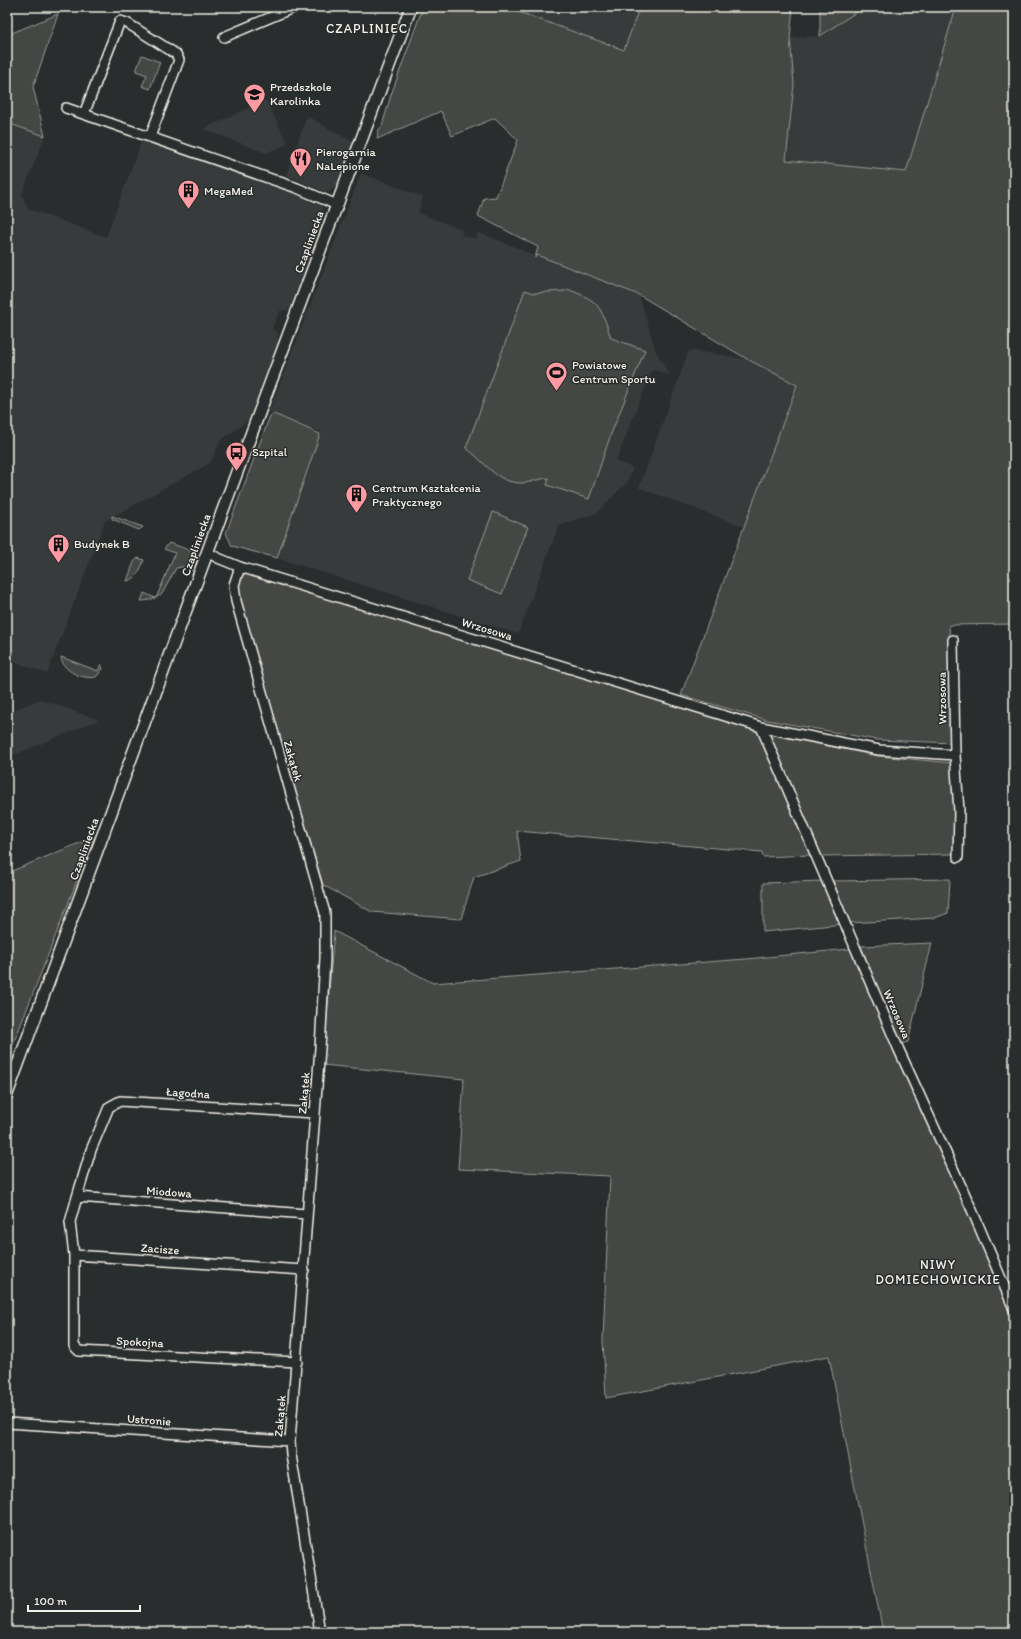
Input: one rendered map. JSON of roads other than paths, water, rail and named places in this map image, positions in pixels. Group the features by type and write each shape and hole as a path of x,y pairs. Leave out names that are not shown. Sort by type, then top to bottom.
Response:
{"main road":[{"name":"Czapliniecka","path":"7,1094 207,552 411,7"}],"street":[{"path":"224,37 295,7"},
{"path":"84,114 120,21 127,23 176,54 179,60 150,138"},
{"path":"66,108 297,188 337,205"},
{"name":"Wrzosowa","path":"207,552 240,567 762,728 878,750 955,755"},
{"name":"Zakątek","path":"240,567 234,585 236,602 325,913 325,958 304,1270 290,1441 320,1632"},
{"name":"Wrzosowa","path":"953,640 955,755 959,811 958,857"},
{"name":"Wrzosowa","path":"762,728 899,1050 969,1203 1014,1309"},
{"name":"Łagodna","path":"77,1197 91,1150 109,1107 120,1101 314,1113"},
{"path":"74,1255 70,1234 70,1222 77,1197"},
{"name":"Miodowa","path":"77,1197 307,1214"},
{"name":"Zacisze","path":"74,1255 304,1270"},
{"name":"Spokojna","path":"74,1255 74,1346 80,1351 297,1362"},
{"name":"Ustronie","path":"7,1423 290,1441"}],"place":[{"name":"Przedszkole Karolinka","path":"254,114"},
{"name":"Pierogarnia NaLepione","path":"301,178"},
{"name":"MegaMed","path":"188,210"},
{"name":"Powiatowe Centrum Sportu","path":"557,392"},
{"name":"Szpital","path":"237,472"},
{"name":"Centrum Kształcenia Praktycznego","path":"356,514"},
{"name":"Budynek B","path":"58,564"}],"district":[{"name":"CZAPLINIEC","path":"367,28"},
{"name":"NIWY DOMIECHOWICKIE","path":"938,1272"}]}
